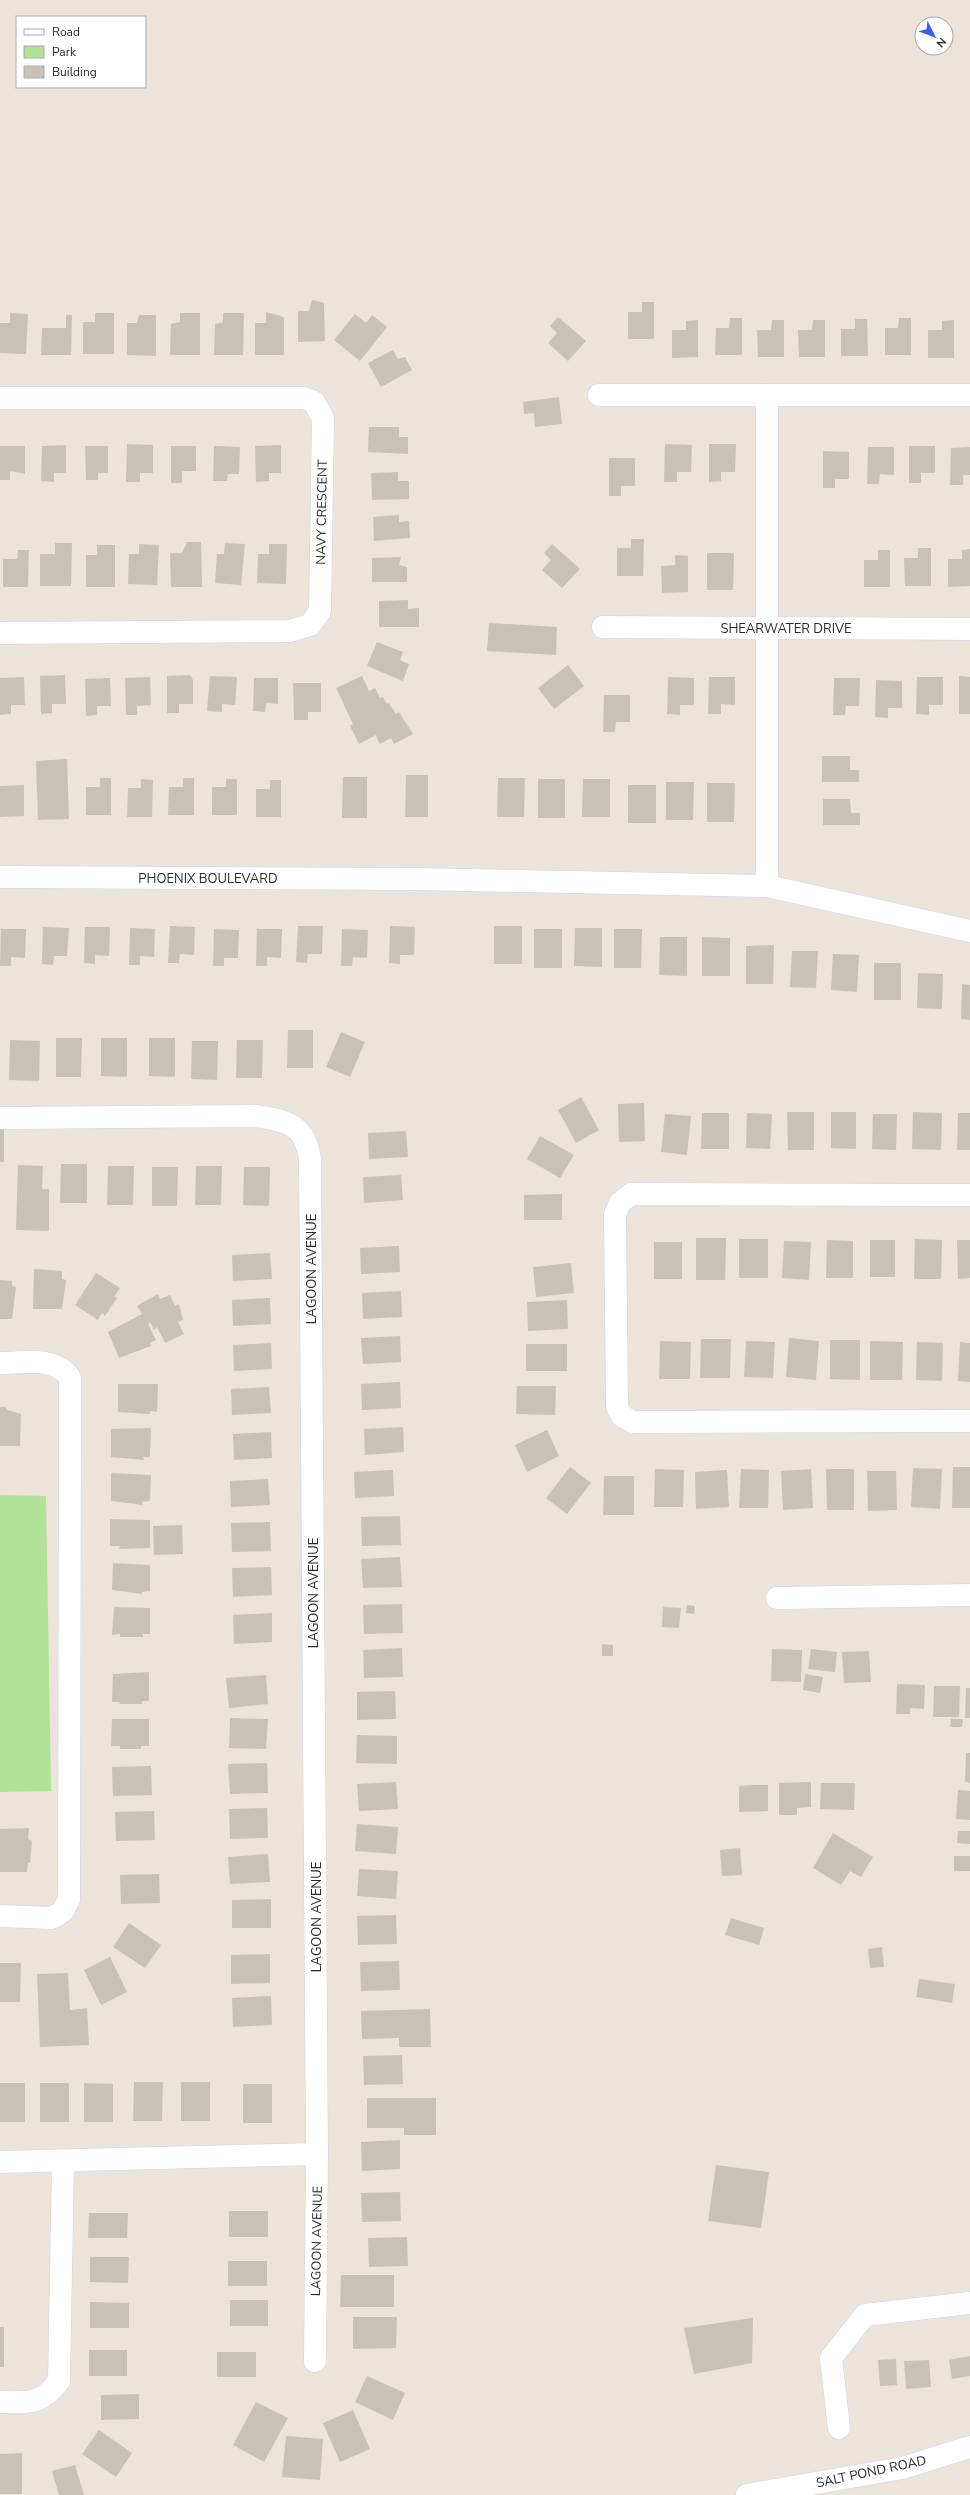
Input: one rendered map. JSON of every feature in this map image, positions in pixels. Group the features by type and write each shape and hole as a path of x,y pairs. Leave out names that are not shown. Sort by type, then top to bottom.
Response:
{"street":[{"path":"599,395 970,395"},
{"path":"767,395 767,886"},
{"name":"NAVY CRESCENT","path":"0,398 304,398 314,402 323,418 320,612 310,626 290,631 0,633"},
{"name":"SHEARWATER DRIVE","path":"603,626 970,629"},
{"name":"PHOENIX BOULEVARD","path":"0,877 416,879 767,886 970,931"},
{"name":"LAGOON AVENUE","path":"0,1118 255,1116 280,1119 301,1131 308,1145 310,1160 317,2154 315,2361"},
{"path":"970,1195 631,1194 620,1203 615,1214 615,1221 617,1407 622,1416 633,1422 970,1421"},
{"path":"0,1363 54,1364 65,1370 70,1378 69,1899 63,1911 52,1918 0,1916"},
{"path":"777,1598 970,1595"},
{"path":"0,2162 63,2162 317,2154"},
{"path":"0,2402 29,2402 47,2396 59,2381 63,2162"},
{"path":"839,2428 831,2358 865,2315 970,2303"},
{"name":"SALT POND ROAD","path":"747,2495 902,2468 970,2447"}],"green space":[{"path":"0,1495 46,1496 51,1791 0,1792"}],"building":[{"path":"312,300 324,303 325,341 298,342 298,311 309,311"},
{"path":"642,302 654,302 654,339 628,339 628,312 642,312"},
{"path":"266,312 284,317 284,355 255,355 255,323 266,323"},
{"path":"10,313 28,314 26,354 0,353 0,323 10,323"},
{"path":"95,313 114,313 114,354 83,354 83,322 95,322"},
{"path":"180,313 200,313 200,355 170,355 171,324 180,322"},
{"path":"223,313 244,313 243,355 214,355 215,324 223,322"},
{"path":"355,314 366,323 372,315 387,327 360,361 334,340"},
{"path":"66,315 72,315 71,355 41,355 42,328 66,328"},
{"path":"139,315 156,315 156,356 127,355 127,323 137,323"},
{"path":"558,317 586,341 568,361 548,343 557,333 550,326"},
{"path":"730,318 742,318 742,355 715,355 716,328 729,328"},
{"path":"899,318 911,318 911,355 885,355 885,328 898,328"},
{"path":"855,319 867,319 868,356 841,356 841,329 855,329"},
{"path":"698,320 698,357 672,358 672,330 686,330 686,321"},
{"path":"772,320 784,320 784,357 758,357 757,330 771,330"},
{"path":"813,320 825,320 825,357 799,357 798,330 812,330"},
{"path":"954,320 954,358 928,358 928,330 942,330 942,321"},
{"path":"393,350 398,359 405,357 412,370 381,387 368,363"},
{"path":"559,397 562,424 535,427 534,413 524,414 523,402"},
{"path":"369,427 399,427 399,437 408,437 408,454 368,452"},
{"path":"127,444 153,445 153,473 140,473 140,482 126,482"},
{"path":"665,444 692,445 691,472 677,472 677,482 664,482"},
{"path":"709,444 736,444 735,472 721,472 721,481 709,482"},
{"path":"66,445 66,473 54,473 54,482 41,481 42,446"},
{"path":"281,445 281,473 269,473 269,481 256,482 255,446"},
{"path":"0,446 25,446 25,474 10,471 10,480 0,480"},
{"path":"85,446 108,446 108,473 98,473 98,480 86,480"},
{"path":"171,446 196,446 196,471 182,471 182,483 171,483"},
{"path":"214,446 240,447 239,474 228,474 227,481 213,481"},
{"path":"909,446 935,446 935,473 921,473 921,483 909,483"},
{"path":"868,447 894,447 894,475 880,474 879,484 867,484"},
{"path":"970,447 970,475 963,475 963,485 950,485 951,448"},
{"path":"823,451 849,452 849,479 835,479 835,488 823,488"},
{"path":"609,458 635,458 635,486 621,486 621,496 609,496"},
{"path":"398,472 398,481 409,481 409,499 372,500 371,473"},
{"path":"399,515 399,522 409,521 410,538 374,541 373,517"},
{"path":"631,539 644,539 643,576 617,576 617,548 631,548"},
{"path":"187,542 201,542 202,587 171,587 170,553 182,553"},
{"path":"55,543 72,543 71,586 40,586 40,554 55,554"},
{"path":"225,543 245,544 241,585 215,583 217,554 224,554"},
{"path":"139,544 159,545 157,585 128,584 129,554 139,554"},
{"path":"269,544 287,544 286,584 257,583 258,554 269,554"},
{"path":"552,544 580,569 562,588 542,570 551,560 544,553"},
{"path":"97,545 115,545 115,587 86,587 86,555 97,555"},
{"path":"918,548 931,548 931,586 905,586 904,558 918,558"},
{"path":"970,549 970,586 948,587 948,559 962,559 962,550"},
{"path":"18,550 29,550 28,587 3,587 3,559 17,559"},
{"path":"878,550 890,550 890,587 864,587 864,560 878,560"},
{"path":"707,553 734,553 733,590 707,590"},
{"path":"675,555 688,556 688,592 662,593 661,566 675,565"},
{"path":"401,557 399,565 407,567 407,582 372,582 372,558"},
{"path":"408,600 408,609 419,608 419,627 379,627 379,601"},
{"path":"489,623 557,627 556,655 487,651"},
{"path":"377,642 403,652 400,660 409,664 403,681 367,666"},
{"path":"568,665 584,686 554,709 538,688"},
{"path":"65,675 66,704 52,704 52,713 41,714 40,676"},
{"path":"190,675 193,680 193,704 179,704 179,713 167,713 167,676"},
{"path":"210,676 237,677 235,705 222,704 222,712 207,711"},
{"path":"362,676 369,691 375,688 380,698 383,697 387,704 389,703 396,714 399,712 413,734 394,744 391,738 380,744 376,735 359,744 350,726 353,724 336,688"},
{"path":"959,676 970,677 970,714 959,714"},
{"path":"24,677 25,705 11,705 11,714 0,715 0,678"},
{"path":"150,677 151,705 137,706 137,715 126,715 125,678"},
{"path":"668,677 694,678 694,705 680,705 680,715 667,714"},
{"path":"709,677 735,677 735,705 721,704 721,714 708,714"},
{"path":"917,677 943,677 943,705 929,705 929,715 916,714"},
{"path":"110,678 111,706 97,706 97,715 86,716 85,679"},
{"path":"254,678 278,678 278,704 266,703 265,712 253,711"},
{"path":"834,678 860,678 859,706 846,706 845,715 833,715"},
{"path":"876,680 902,681 902,708 888,708 888,718 875,717"},
{"path":"293,683 321,683 321,712 308,712 308,720 294,720"},
{"path":"604,695 630,695 630,722 616,722 615,732 603,732"},
{"path":"822,756 850,756 850,770 859,770 859,782 822,782"},
{"path":"67,759 69,819 38,820 36,761"},
{"path":"406,775 428,775 428,817 405,817"},
{"path":"343,777 367,777 367,818 342,818"},
{"path":"100,778 111,778 111,815 86,815 86,787 100,787"},
{"path":"183,778 194,778 194,815 168,815 169,787 183,787"},
{"path":"498,778 525,778 524,817 497,817"},
{"path":"141,779 153,780 152,817 127,817 128,788 141,788"},
{"path":"226,779 237,779 237,815 212,815 212,787 226,787"},
{"path":"538,779 565,779 565,818 538,818"},
{"path":"583,779 610,779 610,817 582,817"},
{"path":"270,780 281,780 281,817 256,817 256,789 270,789"},
{"path":"666,782 694,782 693,820 666,820"},
{"path":"707,783 735,783 734,822 707,822"},
{"path":"24,785 24,816 0,817 0,786"},
{"path":"628,785 656,785 656,823 628,823"},
{"path":"823,799 850,799 851,813 860,813 860,825 823,825"},
{"path":"170,926 195,927 194,955 180,954 179,963 168,963"},
{"path":"298,926 323,926 322,954 308,954 307,963 296,962"},
{"path":"390,926 415,927 414,955 400,955 400,964 389,963"},
{"path":"494,926 522,926 522,964 494,964"},
{"path":"43,927 69,928 67,956 54,956 53,965 42,964"},
{"path":"85,927 110,927 109,956 95,955 95,964 84,963"},
{"path":"130,928 155,929 154,957 140,956 140,965 129,965"},
{"path":"575,928 602,928 602,967 574,966"},
{"path":"1,929 26,929 25,958 11,957 11,966 0,966"},
{"path":"214,929 239,930 238,958 224,958 224,966 213,966"},
{"path":"257,929 282,929 281,958 267,957 267,966 256,966"},
{"path":"342,929 368,930 367,958 353,957 352,966 341,966"},
{"path":"534,929 562,929 562,968 534,968"},
{"path":"614,929 642,929 641,968 614,968"},
{"path":"660,937 687,937 687,976 659,975"},
{"path":"702,937 730,938 730,976 702,976"},
{"path":"774,945 773,984 746,984 746,946"},
{"path":"792,951 818,951 816,988 790,987"},
{"path":"833,954 859,955 857,992 831,990"},
{"path":"874,963 901,963 901,1000 874,1000"},
{"path":"918,973 943,974 942,1009 917,1008"},
{"path":"962,984 970,985 970,1020 961,1019"},
{"path":"288,1030 313,1030 313,1068 287,1068"},
{"path":"341,1032 365,1042 350,1077 326,1067"},
{"path":"56,1038 82,1038 81,1077 56,1077"},
{"path":"101,1038 127,1038 127,1077 101,1076"},
{"path":"149,1038 175,1038 175,1077 149,1076"},
{"path":"10,1040 40,1041 39,1081 9,1080"},
{"path":"237,1040 263,1040 262,1078 236,1078"},
{"path":"192,1041 218,1041 217,1080 191,1079"},
{"path":"581,1097 599,1130 576,1143 558,1110"},
{"path":"644,1103 645,1141 619,1142 618,1104"},
{"path":"787,1112 814,1112 814,1150 788,1150"},
{"path":"831,1112 856,1112 856,1149 831,1148"},
{"path":"913,1112 942,1113 941,1150 912,1149"},
{"path":"702,1113 729,1113 729,1149 701,1149"},
{"path":"747,1113 772,1114 770,1149 746,1148"},
{"path":"958,1113 970,1113 970,1150 957,1150"},
{"path":"665,1114 691,1116 687,1155 661,1152"},
{"path":"873,1114 897,1114 896,1150 872,1149"},
{"path":"0,1128 4,1128 4,1162 0,1162"},
{"path":"406,1131 408,1157 369,1159 368,1133"},
{"path":"540,1136 574,1155 560,1178 527,1159"},
{"path":"61,1164 87,1164 87,1203 60,1203"},
{"path":"18,1165 43,1166 42,1189 49,1189 49,1231 16,1230"},
{"path":"108,1166 134,1166 133,1205 107,1205"},
{"path":"196,1166 222,1166 221,1205 195,1205"},
{"path":"152,1167 178,1167 177,1206 152,1206"},
{"path":"244,1167 270,1167 269,1206 243,1205"},
{"path":"401,1175 403,1200 364,1203 363,1177"},
{"path":"562,1194 562,1220 524,1220 524,1195"},
{"path":"696,1238 726,1238 725,1280 696,1280"},
{"path":"739,1239 768,1239 768,1278 739,1278"},
{"path":"915,1239 942,1240 941,1279 914,1279"},
{"path":"827,1240 853,1241 853,1278 826,1278"},
{"path":"870,1240 895,1240 895,1277 870,1277"},
{"path":"957,1240 970,1240 970,1278 958,1279"},
{"path":"784,1241 811,1242 809,1280 782,1278"},
{"path":"654,1242 682,1242 682,1279 654,1279"},
{"path":"399,1246 400,1272 361,1274 360,1248"},
{"path":"270,1253 272,1279 233,1281 232,1255"},
{"path":"571,1263 574,1293 536,1297 533,1267"},
{"path":"34,1269 62,1271 62,1279 66,1280 62,1309 33,1309"},
{"path":"96,1273 120,1288 114,1297 117,1298 105,1316 102,1313 98,1320 75,1305"},
{"path":"0,1280 12,1281 12,1286 16,1287 12,1319 0,1319"},
{"path":"401,1291 402,1317 363,1319 362,1293"},
{"path":"158,1294 160,1299 170,1295 175,1306 179,1304 183,1320 178,1322 184,1334 165,1343 157,1327 154,1330 150,1322 148,1324 156,1340 150,1343 151,1346 119,1358 108,1332 142,1314 137,1306"},
{"path":"270,1298 271,1324 233,1326 232,1300"},
{"path":"567,1300 568,1329 528,1331 527,1302"},
{"path":"400,1336 401,1362 363,1364 361,1338"},
{"path":"789,1338 819,1341 816,1380 786,1377"},
{"path":"701,1339 731,1339 730,1378 700,1378"},
{"path":"830,1340 860,1340 860,1380 830,1379"},
{"path":"660,1341 691,1342 690,1379 659,1379"},
{"path":"746,1341 775,1342 773,1378 744,1377"},
{"path":"870,1341 903,1342 902,1380 870,1380"},
{"path":"917,1342 943,1343 942,1381 916,1380"},
{"path":"960,1342 970,1343 970,1382 958,1381"},
{"path":"271,1343 272,1369 234,1371 233,1345"},
{"path":"526,1344 567,1344 567,1371 526,1371"},
{"path":"400,1382 401,1408 362,1410 361,1384"},
{"path":"118,1384 158,1384 157,1412 150,1411 150,1414 118,1412"},
{"path":"517,1386 556,1386 555,1415 516,1414"},
{"path":"269,1387 271,1413 232,1415 231,1389"},
{"path":"0,1407 6,1407 7,1410 21,1414 20,1446 0,1446"},
{"path":"403,1427 404,1452 365,1455 364,1429"},
{"path":"151,1428 150,1457 143,1457 144,1460 111,1457 111,1429"},
{"path":"547,1430 559,1456 527,1472 515,1445"},
{"path":"271,1432 272,1458 234,1460 233,1434"},
{"path":"570,1467 591,1483 567,1514 546,1498"},
{"path":"953,1467 970,1467 970,1508 952,1508"},
{"path":"913,1468 942,1469 940,1509 911,1507"},
{"path":"655,1469 684,1470 683,1507 654,1507"},
{"path":"741,1469 769,1470 768,1508 739,1508"},
{"path":"811,1469 813,1508 783,1510 781,1471"},
{"path":"826,1469 854,1469 854,1510 827,1510"},
{"path":"393,1470 394,1496 355,1498 354,1472"},
{"path":"727,1470 729,1507 696,1509 695,1472"},
{"path":"867,1471 896,1471 897,1510 868,1511"},
{"path":"111,1473 151,1475 150,1501 142,1502 143,1505 111,1501"},
{"path":"604,1476 634,1476 634,1515 603,1515"},
{"path":"268,1479 270,1505 231,1507 230,1481"},
{"path":"400,1516 401,1545 362,1546 361,1517"},
{"path":"110,1519 150,1520 150,1548 119,1549 120,1546 110,1546"},
{"path":"270,1522 271,1551 232,1552 231,1523"},
{"path":"182,1525 183,1554 154,1555 153,1526"},
{"path":"400,1557 402,1587 363,1588 361,1559"},
{"path":"113,1563 150,1565 150,1591 142,1592 142,1594 112,1590"},
{"path":"271,1567 272,1595 233,1597 232,1568"},
{"path":"402,1604 403,1633 364,1634 363,1605"},
{"path":"687,1605 695,1606 694,1614 686,1613"},
{"path":"114,1607 150,1608 150,1634 143,1634 143,1637 120,1637 120,1634 112,1635"},
{"path":"663,1607 681,1608 679,1628 662,1627"},
{"path":"272,1613 272,1642 234,1644 233,1615"},
{"path":"602,1644 613,1645 613,1656 602,1656"},
{"path":"402,1648 403,1677 364,1678 363,1650"},
{"path":"772,1649 802,1650 801,1682 771,1681"},
{"path":"811,1649 837,1652 835,1672 808,1669"},
{"path":"869,1651 871,1682 844,1683 842,1652"},
{"path":"149,1672 149,1701 142,1701 142,1704 120,1704 119,1702 112,1702 113,1674"},
{"path":"805,1674 823,1677 820,1693 803,1690"},
{"path":"266,1675 268,1704 229,1708 226,1678"},
{"path":"897,1684 925,1685 924,1709 910,1708 910,1714 896,1714"},
{"path":"934,1686 960,1686 959,1717 933,1717"},
{"path":"966,1688 970,1688 970,1718 965,1718"},
{"path":"395,1691 396,1719 357,1720 357,1692"},
{"path":"230,1718 268,1719 266,1749 229,1748"},
{"path":"112,1719 149,1719 149,1746 141,1746 141,1749 120,1749 120,1746 111,1746"},
{"path":"951,1719 963,1719 962,1727 950,1727"},
{"path":"357,1735 397,1736 397,1764 356,1763"},
{"path":"966,1753 970,1753 970,1783 965,1782"},
{"path":"267,1763 268,1793 230,1794 228,1764"},
{"path":"151,1766 152,1795 113,1796 112,1767"},
{"path":"396,1782 398,1809 359,1811 357,1784"},
{"path":"811,1782 811,1807 797,1808 797,1815 779,1815 779,1783"},
{"path":"821,1783 855,1783 854,1810 820,1809"},
{"path":"768,1785 768,1811 739,1812 739,1786"},
{"path":"958,1790 970,1791 970,1820 956,1819"},
{"path":"267,1808 268,1838 230,1839 229,1809"},
{"path":"154,1811 155,1840 116,1841 115,1812"},
{"path":"357,1824 398,1827 396,1854 355,1851"},
{"path":"29,1828 28,1839 32,1841 30,1863 28,1863 27,1872 0,1872 0,1829"},
{"path":"958,1831 970,1831 970,1844 957,1843"},
{"path":"833,1833 873,1857 861,1877 850,1871 841,1885 813,1868"},
{"path":"740,1848 742,1875 722,1876 720,1850"},
{"path":"268,1854 270,1882 230,1884 228,1857"},
{"path":"954,1856 970,1856 970,1871 954,1871"},
{"path":"359,1869 398,1871 396,1899 357,1896"},
{"path":"159,1874 160,1903 121,1904 120,1875"},
{"path":"271,1899 271,1928 232,1928 232,1900"},
{"path":"396,1915 397,1944 358,1945 357,1916"},
{"path":"731,1918 764,1928 759,1945 725,1935"},
{"path":"129,1923 161,1945 145,1968 113,1947"},
{"path":"882,1947 884,1967 870,1968 868,1949"},
{"path":"270,1954 270,1983 231,1984 231,1955"},
{"path":"110,1957 127,1992 101,2005 84,1970"},
{"path":"399,1961 400,1990 361,1991 360,1962"},
{"path":"0,1963 21,1963 20,2002 0,2002"},
{"path":"68,1973 70,2010 87,2008 89,2045 40,2047 37,1974"},
{"path":"919,1979 955,1984 952,2003 916,1997"},
{"path":"271,1996 272,2025 233,2027 232,1998"},
{"path":"430,2009 431,2047 399,2047 399,2038 362,2039 361,2011"},
{"path":"402,2055 403,2084 364,2085 363,2056"},
{"path":"134,2082 163,2082 162,2121 133,2121"},
{"path":"181,2082 210,2082 210,2121 181,2121"},
{"path":"0,2083 25,2083 25,2122 0,2122"},
{"path":"40,2083 69,2083 69,2122 40,2122"},
{"path":"84,2083 113,2084 113,2122 84,2122"},
{"path":"243,2084 272,2084 272,2123 243,2123"},
{"path":"367,2098 436,2098 436,2135 404,2135 404,2128 367,2128"},
{"path":"400,2140 400,2169 362,2171 361,2142"},
{"path":"716,2165 769,2172 761,2228 708,2221"},
{"path":"400,2192 401,2221 362,2222 361,2193"},
{"path":"229,2211 268,2211 268,2237 229,2237"},
{"path":"89,2213 128,2213 127,2238 88,2238"},
{"path":"407,2237 408,2266 369,2267 368,2238"},
{"path":"90,2257 129,2257 128,2283 90,2282"},
{"path":"228,2261 267,2261 267,2286 228,2286"},
{"path":"341,2275 394,2275 394,2307 340,2307"},
{"path":"230,2300 268,2300 268,2326 230,2326"},
{"path":"90,2302 129,2303 129,2328 90,2328"},
{"path":"353,2317 397,2317 396,2348 353,2349"},
{"path":"753,2318 752,2363 694,2374 684,2328"},
{"path":"0,2327 4,2327 4,2367 0,2367"},
{"path":"89,2350 127,2350 127,2376 89,2376"},
{"path":"217,2352 256,2352 256,2377 217,2377"},
{"path":"970,2356 970,2376 952,2379 949,2360"},
{"path":"896,2359 897,2385 880,2386 878,2360"},
{"path":"929,2360 931,2387 906,2389 904,2361"},
{"path":"367,2376 405,2393 393,2420 355,2402"},
{"path":"139,2394 139,2419 101,2420 101,2395"},
{"path":"256,2402 288,2418 264,2462 233,2445"},
{"path":"353,2410 370,2449 340,2462 323,2423"},
{"path":"99,2430 132,2453 116,2477 82,2454"},
{"path":"286,2436 323,2439 320,2480 282,2477"},
{"path":"22,2453 22,2494 0,2494 0,2454"},
{"path":"75,2465 84,2495 59,2495 52,2471"}]}
